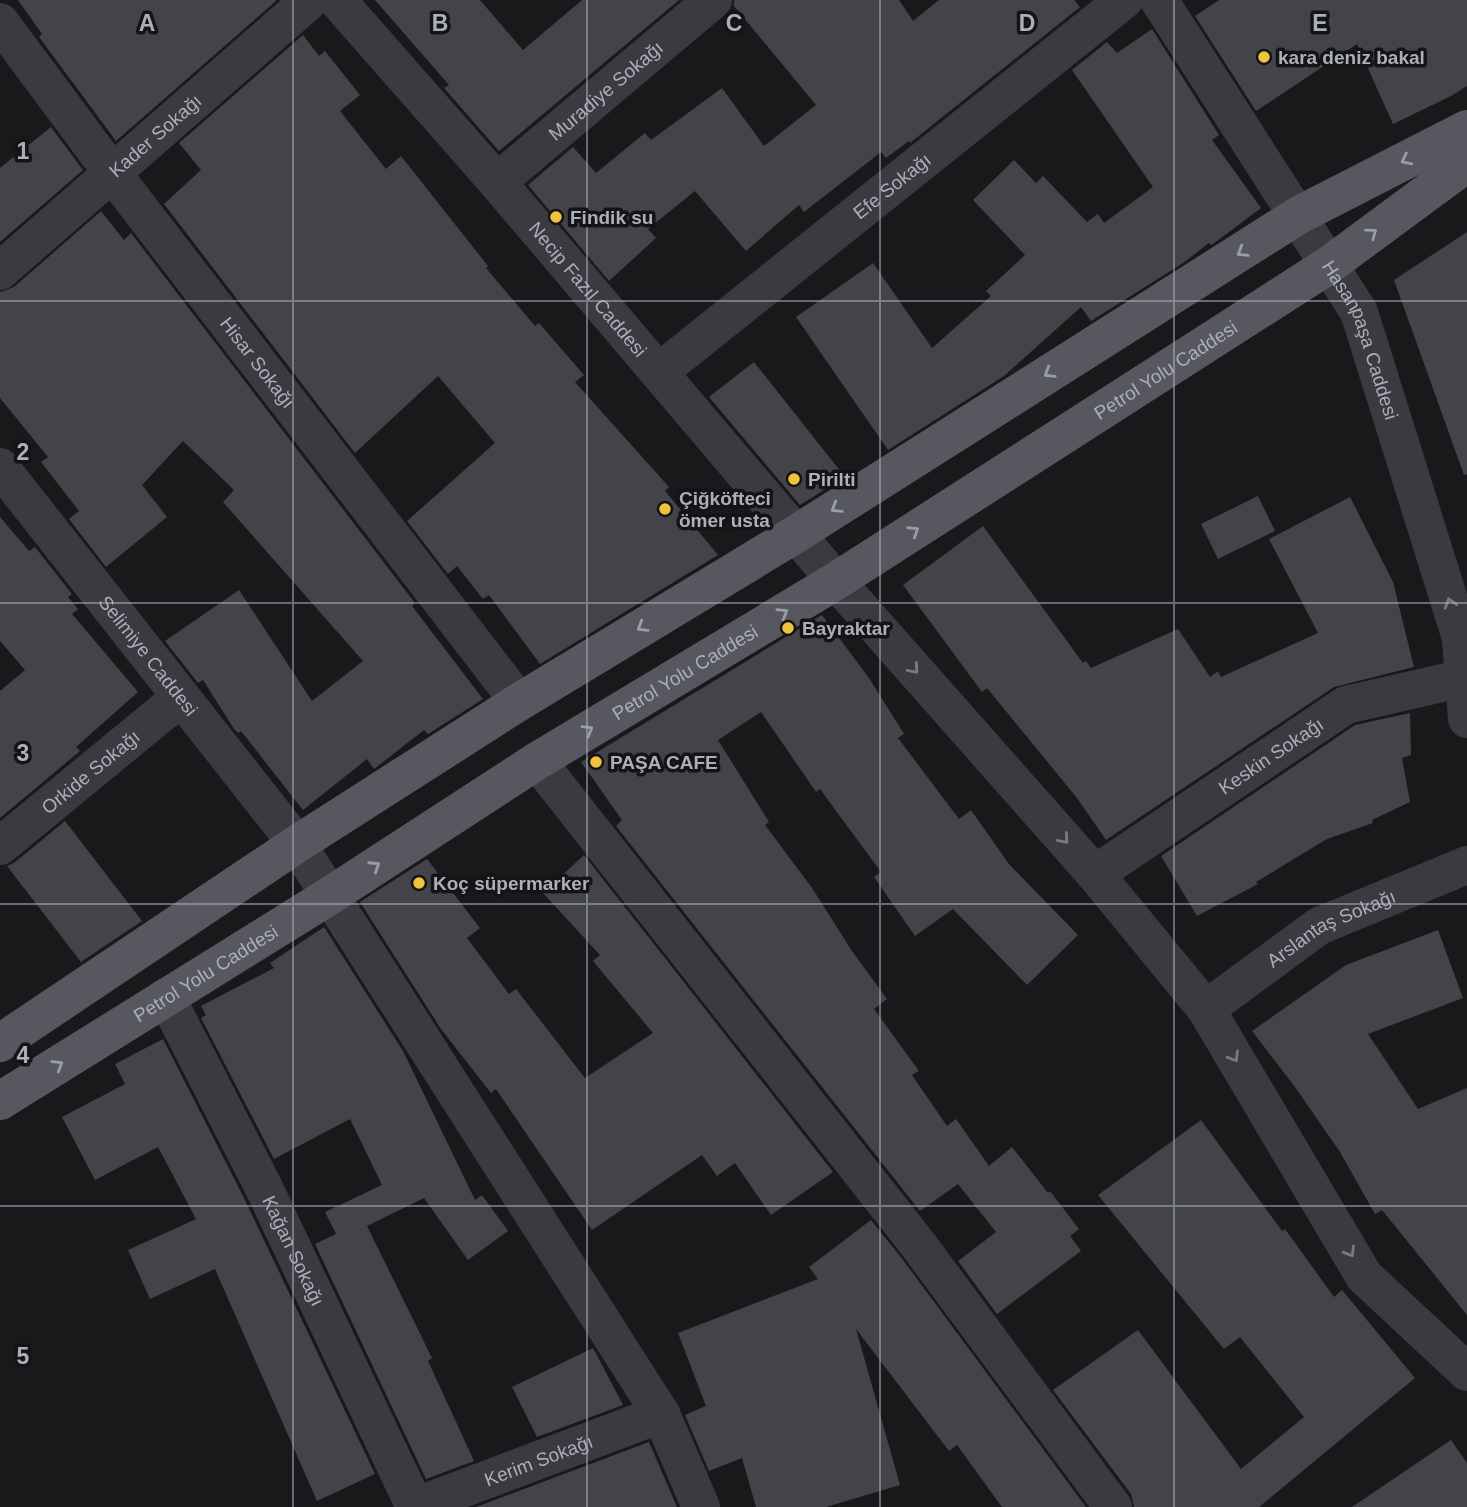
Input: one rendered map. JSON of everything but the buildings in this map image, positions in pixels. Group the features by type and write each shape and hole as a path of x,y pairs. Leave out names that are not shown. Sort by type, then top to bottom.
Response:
{"main road":[{"path":"0,1043 297,844 519,702 796,534 1299,215 1467,129"},
{"name":"Petrol Yolu Caddesi","path":"0,1101 331,895 537,761 836,581 1329,265 1467,163"}],"street":[{"name":"Kader Sokağı","path":"0,271 310,0"},
{"name":"Necip Fazıl Caddesi","path":"337,0 498,182 836,581 1095,874 1206,1009 1364,1276 1467,1372"},
{"name":"Muradiye Sokağı","path":"498,182 713,0"},
{"name":"Efe Sokağı","path":"659,372 1124,0"},
{"name":"Hasanpaşa Caddesi","path":"1168,3 1359,312 1461,638 1467,719"},
{"name":"Hisar Sokağı","path":"0,22 113,174 519,702"},
{"name":"Selimiye Caddesi","path":"5,485 297,844 662,1414 701,1507"},
{"name":"Keskin Sokağı","path":"1095,874 1346,705 1464,678"},
{"name":"Orkide Sokağı","path":"0,846 180,698"},
{"path":"537,761 917,1242 1112,1507"},
{"name":"Arslantaş Sokağı","path":"1206,1009 1319,926 1467,865"},
{"name":"Kağan Sokağı","path":"166,997 264,1188 415,1507"},
{"name":"Kerim Sokağı","path":"415,1507 662,1414"}],"place":[{"name":"kara deniz bakal","path":"1264,57"},
{"name":"Findik su","path":"556,217"},
{"name":"Pirilti","path":"794,479"},
{"name":"Çiğköfteci ömer usta","path":"665,509"},
{"name":"Bayraktar","path":"788,628"},
{"name":"PAŞA CAFE","path":"596,762"},
{"name":"Koç süpermarker","path":"419,883"}]}
